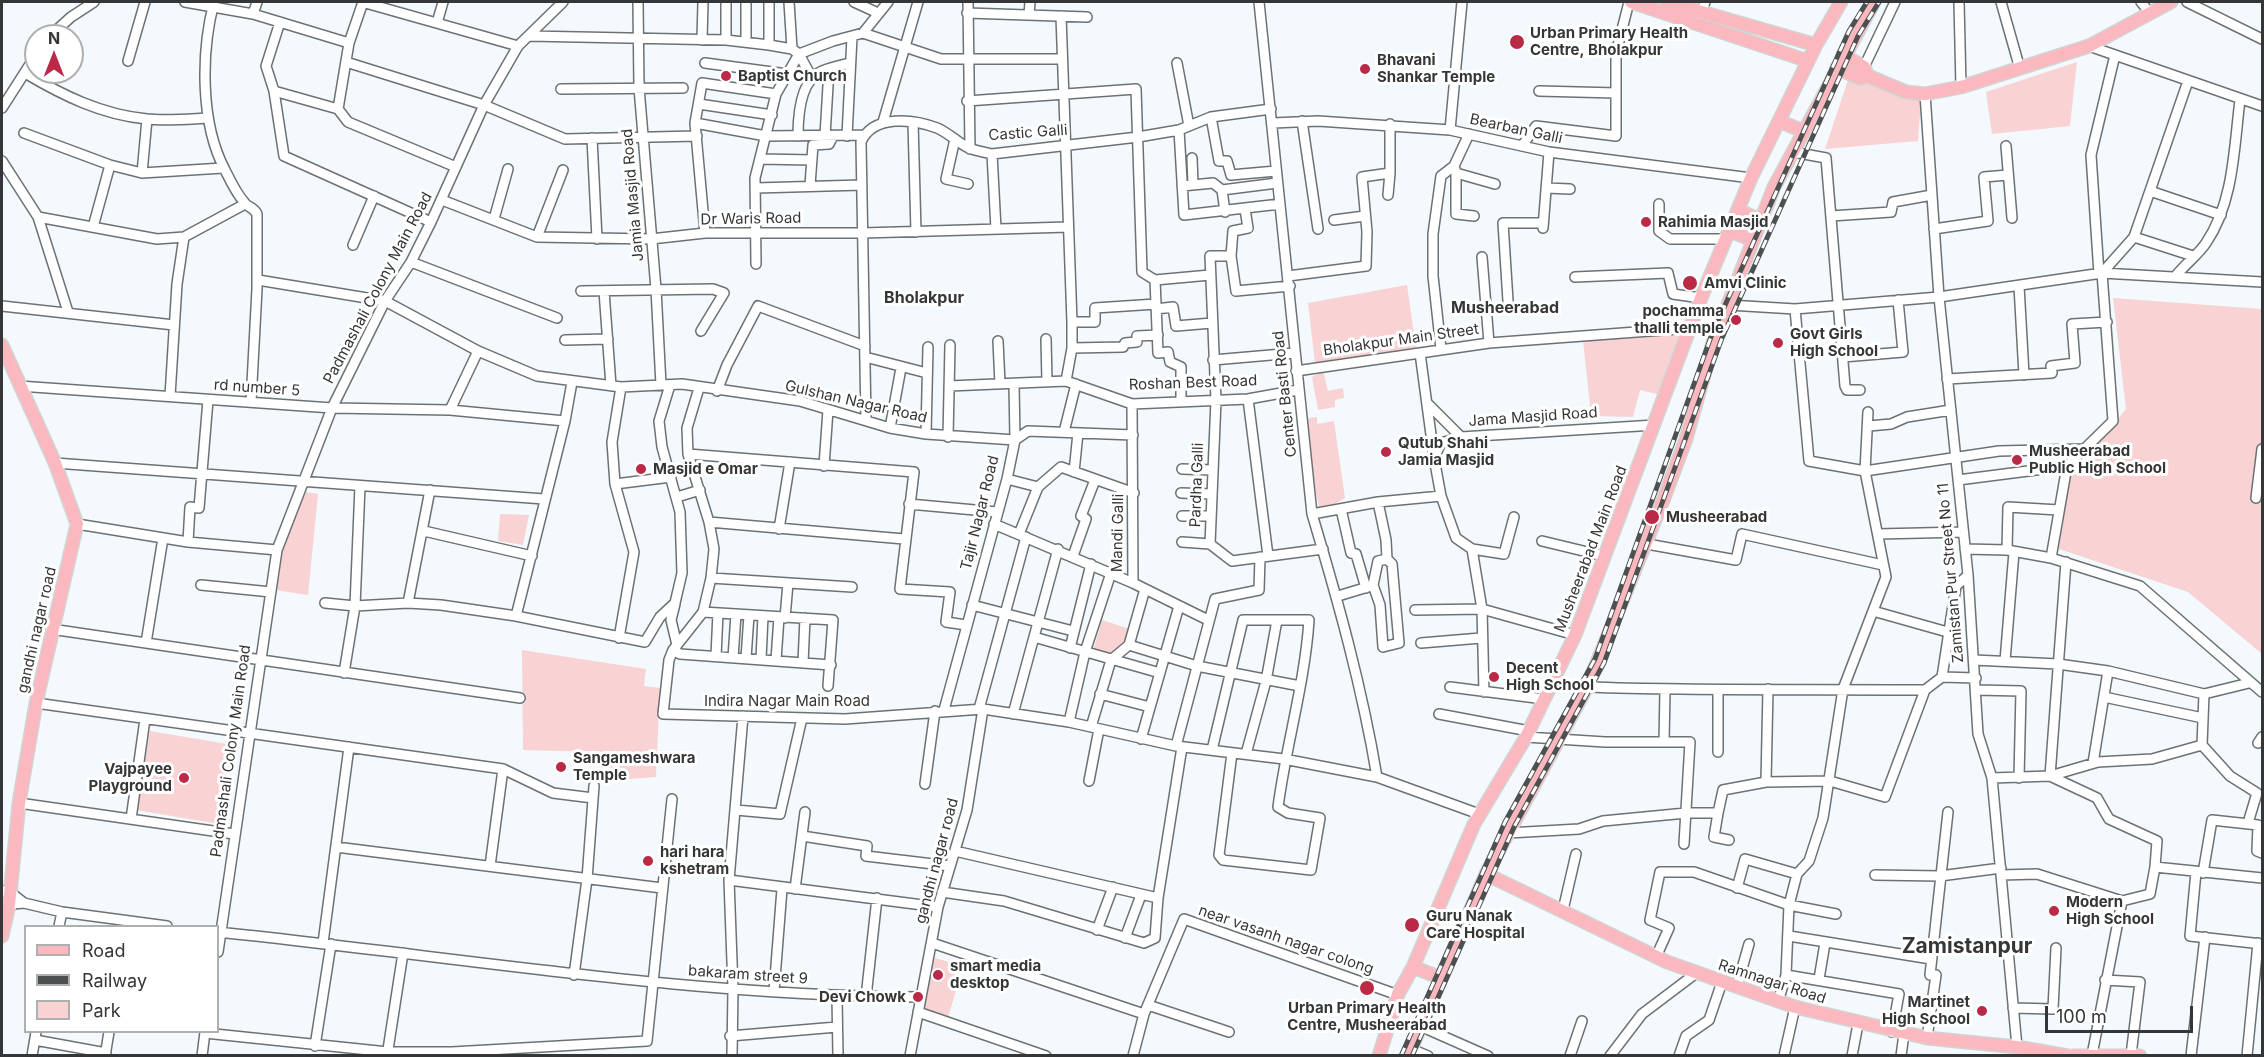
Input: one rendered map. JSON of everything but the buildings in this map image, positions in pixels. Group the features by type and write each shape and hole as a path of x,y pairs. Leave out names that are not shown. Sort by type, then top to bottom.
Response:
{"main road":[{"path":"1630,2 1808,61"},
{"path":"1667,2 1704,7 1815,45"},
{"name":"Musheerabad Main Road","path":"1379,1056 1398,995 1413,967 1479,814 1528,734 1575,635 1701,298 1751,178 1815,45 1841,2"},
{"path":"1409,1052 1486,874 1587,687 1647,544 1686,439 1713,343 1774,187 1843,55 1874,2"},
{"path":"1843,55 1866,71 1906,92 1925,94 1960,87 2089,46 2171,2"},
{"path":"1837,68 1860,78 1866,71"},
{"path":"1779,120 1803,131"},
{"path":"1738,210 1761,220"},
{"path":"1728,235 1753,240"},
{"path":"2,345 55,463 77,524"},
{"name":"gandhi nagar road","path":"2,936 6,891 36,703 51,629 77,524"},
{"name":"Ramnagar Road","path":"1486,874 1656,957 1695,974 1737,986 1778,1002 1898,1033 2016,1047 2068,1056"},
{"path":"1413,967 1441,978"},
{"path":"2073,1056 2140,1056"}],"street":[{"path":"63,24 94,2"},
{"path":"128,61 145,2"},
{"path":"185,2 213,3 349,43"},
{"path":"253,14 256,2"},
{"path":"338,110 349,43 362,2 518,46"},
{"path":"437,23 443,2"},
{"name":"Padmashali Colony Main Road","path":"219,932 277,550 332,408 385,301 411,262 442,200 484,105 518,46 563,2"},
{"name":"Jamia Masjid Road","path":"638,2 639,88 665,385 659,421 662,447 677,497 683,539 682,573 671,620 675,648"},
{"path":"702,40 703,2"},
{"path":"726,2 726,40"},
{"path":"746,2 746,42"},
{"path":"769,2 769,45"},
{"path":"789,2 795,52 812,78"},
{"path":"854,2 878,14"},
{"path":"529,36 726,40 769,45 795,52 852,38 863,33 888,2"},
{"path":"695,123 766,136 864,135 883,122 918,2"},
{"path":"968,2 967,101 970,149"},
{"path":"1029,15 1030,2"},
{"name":"Center Basti Road","path":"1259,2 1312,514 1338,596 1362,693 1377,777"},
{"path":"1450,130 1462,2"},
{"path":"1521,146 1536,126 1616,136 1616,53 1630,2"},
{"path":"1866,71 1895,2"},
{"path":"1959,2 1960,87"},
{"path":"2001,2 2020,69"},
{"path":"2141,2 2150,13"},
{"path":"2187,2 2262,39"},
{"path":"213,3 204,77 208,118 224,168 245,204 255,209 257,214 258,280 251,402"},
{"path":"967,13 1087,17"},
{"path":"1061,16 1062,96 1072,322 1072,348 1066,381"},
{"path":"280,21 266,66 274,91 284,156 431,222"},
{"path":"863,33 941,59 968,61 1062,59"},
{"path":"847,136 852,38"},
{"path":"2089,46 2262,106"},
{"path":"756,264 756,188 760,159 777,94 795,52"},
{"path":"1958,480 2067,466 2112,421 2107,322 2091,155 2115,55"},
{"path":"346,62 484,105 565,139 697,136"},
{"path":"705,63 787,74"},
{"path":"798,135 799,109 812,78 828,69 850,63"},
{"path":"1177,63 1189,126"},
{"path":"810,185 813,145 830,144 828,69"},
{"path":"2,108 24,75"},
{"path":"2101,274 2134,237 2188,81"},
{"path":"705,233 695,123 702,83 777,94"},
{"path":"45,84 76,101 113,113 147,119 208,118"},
{"path":"561,89 684,88"},
{"path":"967,101 1136,89 1142,272 1155,280 1210,274 1210,256 1232,256"},
{"path":"274,91 338,110 348,123 456,167"},
{"path":"1539,91 1616,93"},
{"name":"Zamistan Pur Street No 11","path":"1925,94 1939,297 1968,575 1977,690 1978,735 1992,778 2016,1047"},
{"path":"2175,276 2206,244 2221,215 2229,188 2240,100"},
{"path":"699,104 772,115"},
{"name":"Castic Galli","path":"883,122 914,122 938,128 970,149 992,154 1138,137 1179,130 1211,117 1271,109"},
{"path":"1211,117 1218,161 1227,161 1231,175 1276,171"},
{"path":"141,172 147,119"},
{"path":"1302,121 1318,229"},
{"name":"Bearban Galli","path":"1273,123 1302,121 1390,124 1450,130 1549,152 1751,178"},
{"path":"914,122 916,232"},
{"path":"1388,195 1390,124"},
{"path":"1179,130 1184,215 1280,204"},
{"path":"24,133 110,165 141,172 224,168"},
{"path":"1468,134 1455,170 1456,214 1474,216"},
{"path":"864,135 861,142 866,420"},
{"path":"592,138 597,239"},
{"path":"955,139 946,178 968,184"},
{"path":"2006,146 2012,218"},
{"path":"1508,301 1503,223 1543,226 1549,152"},
{"path":"1793,152 1826,158 1846,390 1860,390"},
{"path":"992,154 996,229"},
{"path":"1192,158 1193,184"},
{"path":"760,159 812,160"},
{"path":"2,161 38,217 68,312"},
{"path":"93,227 110,165"},
{"path":"494,219 508,169"},
{"path":"537,237 563,170"},
{"path":"1442,349 1433,276 1433,234 1441,176 1455,170 1495,184"},
{"path":"1245,209 1248,228 1233,231 1232,256 1236,291 1366,266 1362,177 1390,173"},
{"path":"1934,229 1988,221 1984,177 2008,175"},
{"path":"1182,186 1213,183 1222,190 1225,212"},
{"path":"1222,190 1277,183"},
{"path":"756,188 862,185"},
{"path":"1546,188 1570,189"},
{"path":"2150,191 2221,215"},
{"path":"1831,216 1891,212 1893,202 1932,195"},
{"path":"353,245 374,196"},
{"name":"Dr Waris Road","path":"442,200 537,237 651,239 705,233 863,233 1068,227"},
{"path":"38,217 157,239 184,237 245,204"},
{"path":"1659,204 1659,231 1670,239 1728,235"},
{"path":"1334,220 1365,216"},
{"path":"170,396 174,325 184,237"},
{"path":"2134,237 2193,256"},
{"path":"1482,257 1489,343"},
{"path":"411,262 557,318"},
{"path":"1575,276 1668,273 1673,294 1701,298"},
{"name":"Pardha Galli","path":"1210,274 1216,400 1210,544 1232,561 1264,557"},
{"path":"1729,305 1796,309 1939,297 2101,274 2262,282"},
{"name":"Gulshan Nagar Road","path":"258,280 385,301 478,351 537,376 616,387 682,384 800,401 890,428 948,437 1015,440"},
{"path":"1155,280 1158,353 1168,352 1170,362 1180,368 1180,401"},
{"path":"2019,286 2024,375"},
{"path":"581,291 713,289 724,293 701,331"},
{"path":"604,291 608,339 616,387 612,442 615,484 634,552 619,638"},
{"path":"1843,357 1903,352 1898,300"},
{"path":"2,306 174,325"},
{"path":"717,390 727,365 758,306 865,346"},
{"path":"1072,322 1095,322 1095,308 1173,307 1176,326 1212,323"},
{"path":"1796,309 1809,461 1866,471 1955,456 2085,449"},
{"path":"1947,379 2052,373 2051,366 2075,363 2072,324 2107,322"},
{"name":"Bholakpur Main Street","path":"1296,371 1489,343 1690,328"},
{"path":"1072,348 1123,347 1125,343 1137,342 1137,336 1158,334"},
{"path":"565,340 608,339"},
{"path":"1046,339 1047,382"},
{"path":"998,341 1000,384"},
{"path":"948,437 950,345"},
{"path":"926,434 928,346"},
{"path":"450,410 478,351"},
{"path":"1213,360 1294,353"},
{"path":"1420,353 1441,496 1456,538 1472,549 1504,554 1514,517"},
{"path":"865,357 927,373"},
{"path":"890,428 901,368"},
{"name":"Roshan Best Road","path":"949,386 1066,381 1132,404 1248,399 1298,390"},
{"path":"516,616 565,421 572,382"},
{"path":"1014,384 1015,440"},
{"path":"1064,432 1076,384"},
{"name":"rd number 5","path":"19,386 332,408 450,410 565,421"},
{"path":"699,388 687,428 688,454 709,522 714,549 711,578 703,612 675,648 680,654 831,665"},
{"path":"942,892 1004,901 1144,943 1155,938 1158,898 1179,747 1208,620 1215,599 1259,590 1264,557 1248,399"},
{"path":"188,542 190,507 199,508 208,400"},
{"name":"Mandi Galli","path":"1132,404 1133,583 1208,620"},
{"name":"Jama Masjid Road","path":"1428,404 1461,437 1654,425"},
{"path":"824,466 828,410"},
{"path":"1869,426 1891,424 1907,417 1951,410"},
{"path":"1778,1002 1786,975 1789,905 1797,874 1809,861 1823,818 1843,689 1886,577 1866,471 1865,445 1869,426 1868,412"},
{"name":"Tajir Nagar Road","path":"925,784 939,711 972,605 1007,479 1015,440 1028,431 1133,435"},
{"path":"1074,472 1078,433"},
{"path":"1434,458 1442,443 1461,437"},
{"path":"2256,498 2262,449"},
{"path":"688,454 914,472 904,539 900,589 950,592 946,622 966,625"},
{"path":"779,529 790,462"},
{"path":"55,463 544,499"},
{"path":"2051,558 2067,466"},
{"path":"1007,479 1038,487 1061,467 1134,493"},
{"path":"1182,469 1212,470"},
{"path":"615,484 670,477"},
{"path":"1074,556 1086,519 1081,516 1095,480"},
{"path":"344,673 355,606 360,486"},
{"name":"gandhi nagar road","path":"910,1056 938,907 967,810 981,709 1023,535 1038,487"},
{"path":"408,603 424,531 430,490"},
{"path":"677,497 700,490"},
{"path":"1181,493 1212,494"},
{"path":"1312,514 1378,502 1441,496"},
{"path":"1341,509 1351,553 1356,554 1369,587 1380,605 1383,647 1399,643 1392,564 1387,559 1386,540 1378,502"},
{"path":"909,504 997,512"},
{"path":"2005,660 2010,551 2008,507 2059,510"},
{"path":"1182,516 1211,516"},
{"path":"709,522 904,539"},
{"path":"77,524 188,542 277,550"},
{"path":"994,524 1058,549 1133,583"},
{"path":"424,531 532,556"},
{"path":"1878,534 1963,532"},
{"path":"1647,544 1736,560 1742,534 1883,565"},
{"path":"146,643 163,538"},
{"path":"1542,541 1604,556"},
{"path":"1182,542 1210,544"},
{"path":"1013,714 1058,549"},
{"path":"1264,557 1323,549"},
{"path":"1472,549 1482,609 1484,692"},
{"path":"1965,549 2010,551 2066,561 2140,586 2262,692"},
{"path":"1369,587 1378,561 1387,559"},
{"path":"2050,776 2066,561"},
{"path":"1071,648 1072,631 1091,564"},
{"path":"1069,722 1085,652 1111,573"},
{"path":"1730,840 1713,837 1723,789 1766,782 1830,781 1885,797 1925,690 1942,676 1951,633 1956,586 1968,575"},
{"path":"711,578 852,587"},
{"path":"777,660 788,583"},
{"path":"201,585 271,592"},
{"path":"1338,596 1369,587"},
{"path":"1089,781 1100,694 1112,660 1129,645 1145,589"},
{"path":"325,603 355,606 408,603 441,605 516,616 645,642 660,617 675,603"},
{"path":"1380,605 1396,604"},
{"path":"972,605 1072,631"},
{"path":"1141,739 1179,606"},
{"path":"1415,610 1482,609 1575,635"},
{"path":"1873,611 1951,633"},
{"path":"703,612 833,620 828,686"},
{"path":"716,656 718,613"},
{"path":"733,658 736,614"},
{"path":"746,658 749,615"},
{"path":"761,659 763,616"},
{"path":"803,663 805,618"},
{"path":"1212,750 1243,620 1309,620 1307,651 1284,759 1278,807 1288,813 1316,815 1321,822 1311,870 1223,860 1220,855 1232,753"},
{"path":"1246,754 1266,681 1277,620"},
{"path":"51,629 520,698"},
{"path":"1034,637 1160,673"},
{"path":"1421,643 1481,638"},
{"path":"1129,645 1197,666 1300,686"},
{"name":"Indira Nagar Main Road","path":"675,648 669,660 663,714 845,719 981,709"},
{"path":"1974,660 2058,664 2108,671 2204,694 2249,683"},
{"path":"2093,764 2108,671"},
{"path":"1942,676 1976,678"},
{"path":"1450,687 1544,699"},
{"path":"1587,687 1718,692 1768,689 1925,690"},
{"path":"1766,782 1768,689"},
{"path":"1664,742 1665,690"},
{"path":"1977,690 2021,690 2019,778"},
{"path":"1718,692 1718,752"},
{"path":"1100,694 1150,707"},
{"path":"2204,694 2202,745 2230,776 2257,793 2248,823"},
{"path":"2104,697 2203,718"},
{"path":"36,703 503,769 553,793 593,798"},
{"path":"981,709 1069,722 1179,747 1284,759 1377,777 1479,814"},
{"path":"1439,714 1557,740 1690,742 1684,844"},
{"path":"732,1056 730,1036 733,989 729,880 743,716"},
{"path":"736,810 780,814 802,718"},
{"path":"131,819 145,719"},
{"path":"1992,778 2050,776 2093,764 2152,759 2202,745"},
{"path":"315,1046 349,747"},
{"path":"490,866 503,769"},
{"path":"1875,875 1940,876 2001,871 2037,874 2122,901 2150,894 2157,841 2109,819 2097,798 2050,776"},
{"path":"574,975 586,879 594,786"},
{"path":"213,1033 388,1054 452,1054 647,1041 651,983 672,799"},
{"path":"19,803 234,834"},
{"path":"795,889 805,812"},
{"path":"1928,1038 1936,975 1930,975 1931,958 1948,812"},
{"path":"1508,833 1579,829 1603,821 1686,813 1718,813"},
{"path":"2247,1056 2260,944 2190,936 2199,872 2211,820 2258,825 2257,851 2262,853"},
{"path":"802,836 867,846 866,856 950,866"},
{"path":"336,847 662,888"},
{"path":"955,851 1158,898"},
{"path":"1563,910 1576,854"},
{"path":"1737,888 1745,859 1797,874"},
{"path":"2155,867 2262,878"},
{"path":"1656,957 1669,928 1650,921 1660,872 1694,872 1789,905 1836,914"},
{"path":"729,880 938,907"},
{"path":"1097,930 1113,887"},
{"path":"774,991 783,888"},
{"path":"6,891 24,903"},
{"path":"1125,938 1141,895"},
{"path":"866,997 877,898"},
{"path":"2092,1055 2122,901"},
{"path":"5,905 24,903 124,924"},
{"path":"59,925 62,912"},
{"name":"near vasanh nagar colong","path":"1148,1005 1184,919 1398,995"},
{"name":"bakaram street 9","path":"219,932 651,983 837,997 921,997"},
{"path":"1789,936 1931,958"},
{"path":"2191,1056 2205,938"},
{"path":"932,943 1144,1014"},
{"path":"1819,979 1825,943"},
{"path":"1737,986 1749,944"},
{"path":"2013,1008 2053,1009 2056,948"},
{"path":"388,1054 403,953"},
{"path":"1610,1056 1642,1014 1695,974"},
{"path":"1786,975 1899,994 1898,1033 1901,1056"},
{"path":"2105,980 2140,982 2131,1055"},
{"path":"1679,1056 1686,1036 1709,1020 1722,982"},
{"path":"837,997 838,1056"},
{"path":"1133,1056 1148,1005 1229,1032"},
{"path":"1784,1056 1795,1007"},
{"path":"918,1012 1045,1055"},
{"path":"1570,1056 1582,1021"},
{"path":"1852,1056 1858,1024"},
{"path":"1420,1026 1488,1056"},
{"path":"730,1036 837,1027"},
{"path":"32,1056 36,1036 106,1054 109,1033"},
{"path":"202,1056 205,1033"},
{"path":"298,1056 300,1044"},
{"path":"1409,1052 1428,1056"}],"green space":[{"path":"2077,62 2070,126 1992,134 1986,92"},
{"path":"1849,77 1921,101 1918,141 1825,149"},
{"path":"1407,285 1416,348 1315,363 1308,303"},
{"path":"2113,298 2262,309 2262,654 2188,592 2059,549 2067,481 2126,409"},
{"path":"1678,331 1688,337 1669,397 1640,390 1633,417 1591,416 1583,340"},
{"path":"1323,371 1328,391 1343,388 1344,398 1335,400 1335,407 1318,410 1312,377"},
{"path":"1317,417 1317,424 1334,421 1345,498 1332,506 1319,508 1303,419"},
{"path":"306,492 318,494 308,595 275,590 281,548"},
{"path":"500,514 529,515 523,545 498,541"},
{"path":"1102,620 1130,629 1125,645 1111,656 1093,651"},
{"path":"522,650 646,669 644,686 660,688 656,777 601,781 599,752 523,750"},
{"name":"Vajpayee Playground","path":"150,731 233,745 219,824 136,810"},
{"path":"935,958 963,966 948,1018 920,1010"}],"railway":[{"path":"1401,1056 1505,822 1595,659 1712,334 1849,31 1867,2"},
{"path":"1412,1056 1514,827 1604,663 1722,338 1858,36 1879,2"}],"place":[{"name":"Urban Primary Health Centre, Bholakpur","path":"1517,42"},
{"name":"Bhavani Shankar Temple","path":"1365,69"},
{"name":"Baptist Church","path":"726,76"},
{"name":"Rahimia Masjid","path":"1646,222"},
{"name":"Amvi Clinic","path":"1690,283"},
{"name":"pochamma thalli temple","path":"1736,320"},
{"name":"Govt Girls High School","path":"1778,343"},
{"name":"Qutub Shahi Jamia Masjid","path":"1386,452"},
{"name":"Musheerabad Public High School","path":"2017,460"},
{"name":"Masjid e Omar","path":"641,469"},
{"name":"Musheerabad","path":"1652,517"},
{"name":"Decent High School","path":"1494,677"},
{"name":"Sangameshwara Temple","path":"561,767"},
{"name":"Vajpayee Playground","path":"184,778"},
{"name":"hari hara kshetram","path":"648,861"},
{"name":"Modern High School","path":"2054,911"},
{"name":"Guru Nanak Care Hospital","path":"1412,925"},
{"name":"smart media desktop","path":"938,975"},
{"name":"Urban Primary Health Centre, Musheerabad","path":"1367,988"},
{"name":"Devi Chowk","path":"918,997"},
{"name":"Martinet High School","path":"1982,1011"}],"district":[{"name":"Bholakpur","path":"924,298"},
{"name":"Musheerabad","path":"1505,308"},
{"name":"Zamistanpur","path":"1967,947"}]}
